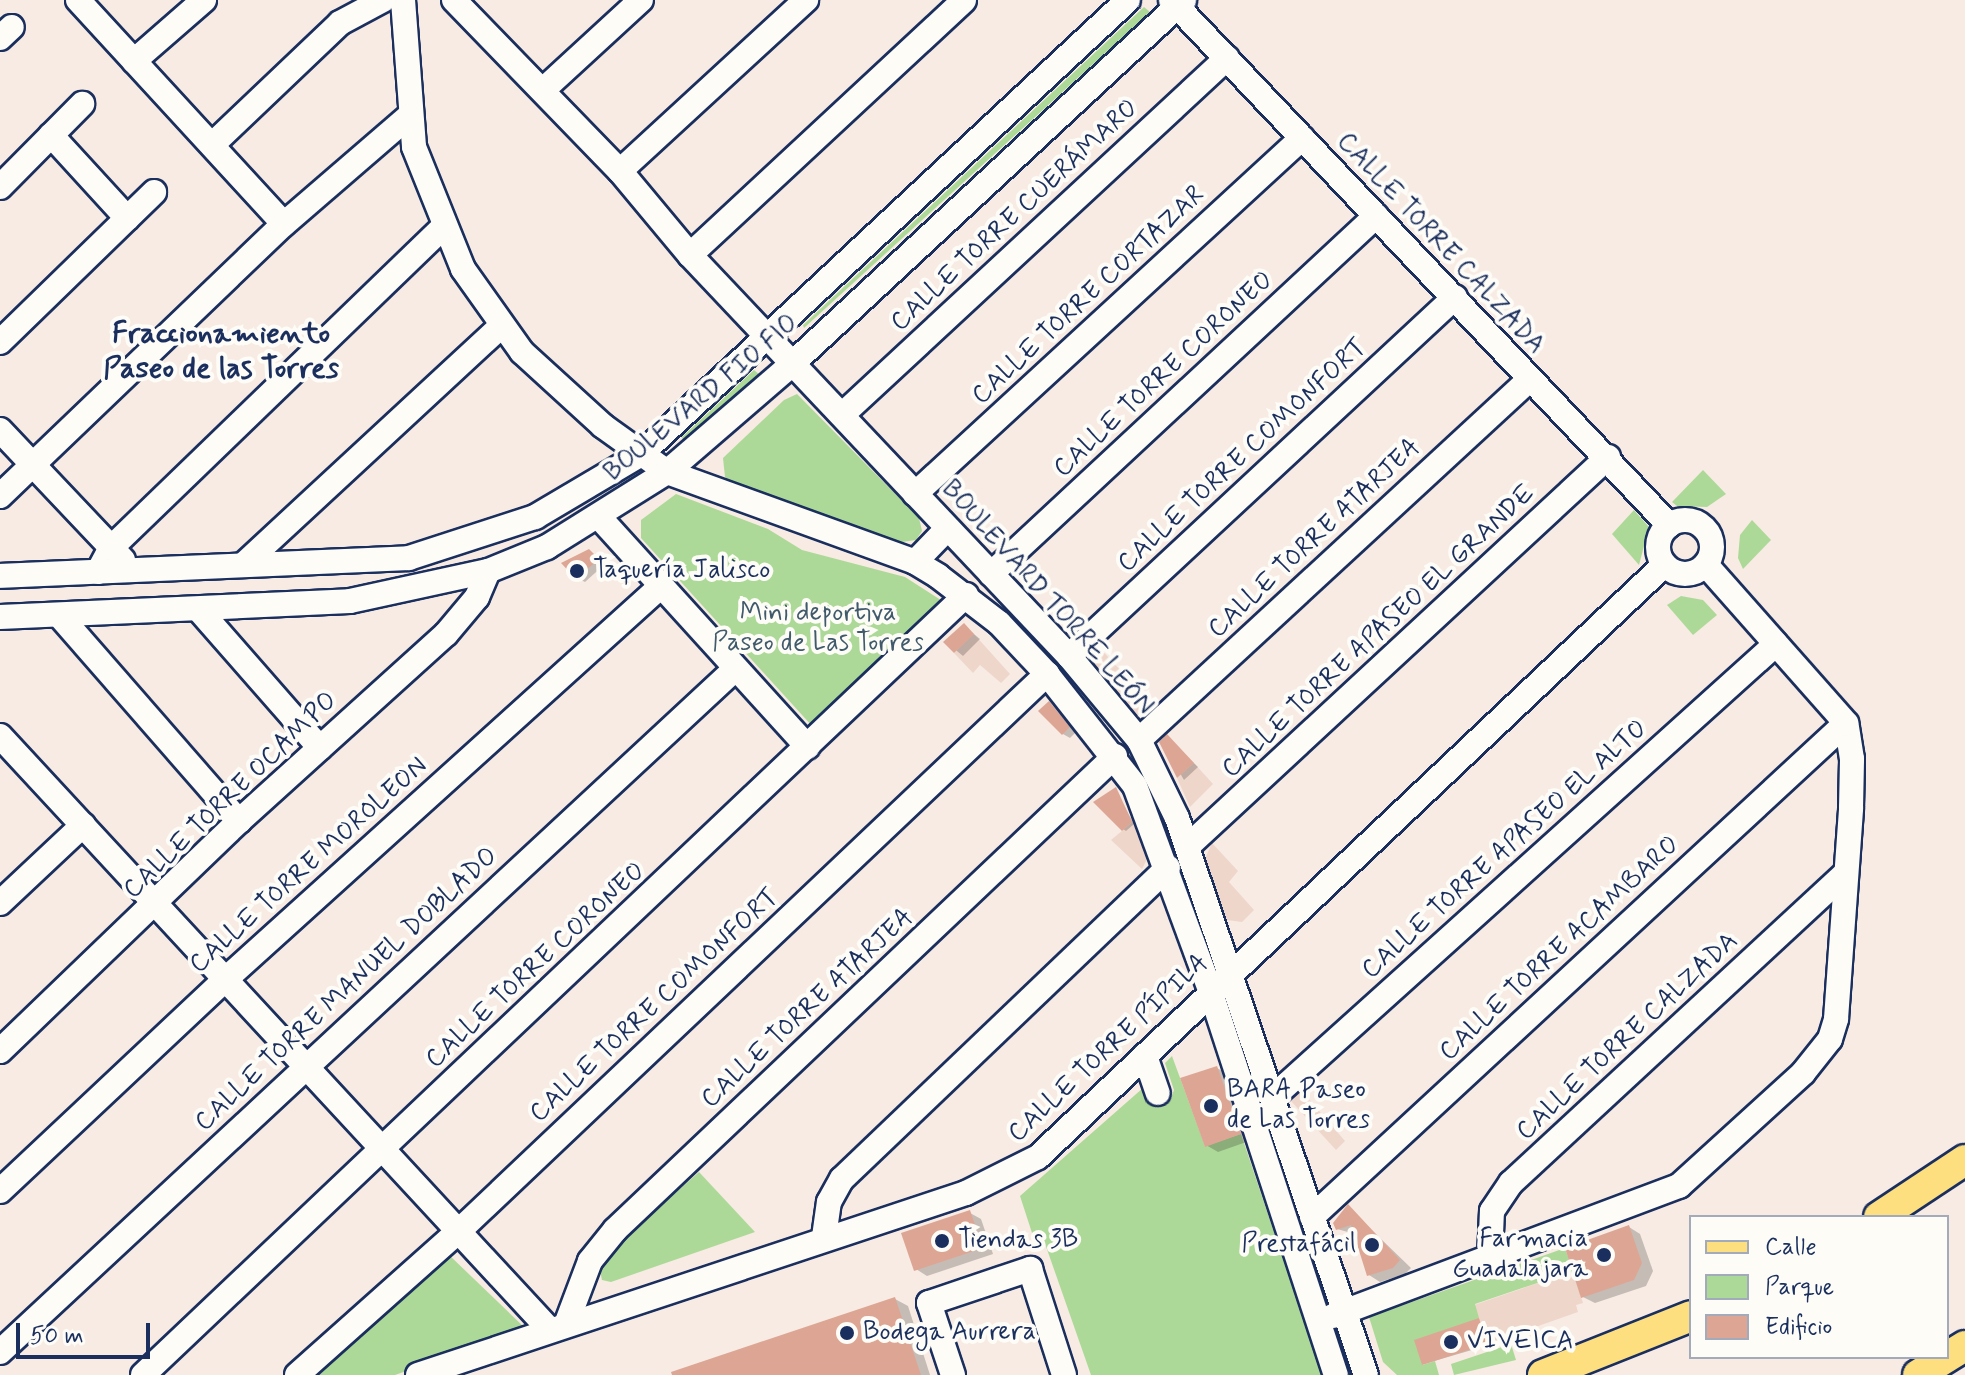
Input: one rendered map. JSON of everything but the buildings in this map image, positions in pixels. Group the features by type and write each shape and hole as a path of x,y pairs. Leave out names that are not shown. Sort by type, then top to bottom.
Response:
{"main road":[{"path":"1882,1215 1962,1164"},
{"path":"1543,1375 1689,1317"},
{"path":"1918,1375 1944,1359"}],"street":[{"path":"78,0 284,224"},
{"path":"134,61 204,0"},
{"path":"213,144 340,23 383,0"},
{"name":"BOULEVARD TORRE LEÓN","path":"403,0 408,117 443,227 500,327 560,389 640,455 667,472 729,499 915,562 966,595 1047,674 1115,756 1135,786 1168,868 1336,1375"},
{"path":"543,90 641,0"},
{"path":"620,171 806,0"},
{"path":"690,255 964,0"},
{"name":"BOULEVARD FIO FIO","path":"0,576 409,558 480,539 546,511 640,455 1128,0"},
{"name":"BOULEVARD FIO FIO","path":"0,617 200,611 350,601 488,571 600,518 667,472 792,364 1177,2"},
{"name":"CALLE TORRE CALZADA","path":"1177,2 1669,525"},
{"name":"BOULEVARD TORRE LEÓN","path":"466,4 620,171 690,255 946,530 1069,656 1139,740 1156,767 1187,847 1366,1375"},
{"name":"CALLE TORRE CUERÁMARO","path":"842,415 1227,58"},
{"path":"0,187 82,104"},
{"path":"0,496 284,224 408,117"},
{"path":"51,135 127,218"},
{"name":"CALLE TORRE CORTAZAR","path":"915,494 1302,138"},
{"path":"0,340 154,192"},
{"name":"CALLE TORRE CORONEO","path":"991,574 1376,216"},
{"path":"98,572 111,548 443,227"},
{"name":"CALLE TORRE COMONFORT","path":"1069,656 1455,297"},
{"path":"243,565 500,327"},
{"name":"CALLE TORRE ATARJEA","path":"1139,740 1530,379"},
{"path":"0,430 133,570"},
{"name":"CALLE TORRE APASEO EL GRANDE","path":"1187,847 1608,457"},
{"path":"600,518 659,588 808,747"},
{"path":"1694,522 1705,529 1711,540 1706,565 1685,575 1664,565 1658,544 1669,525 1694,522"},
{"path":"915,562 946,530"},
{"name":"CALLE TORRE PÍPILA","path":"418,1375 558,1325 1011,1174 1038,1157 1664,565"},
{"path":"1320,1321 1679,1186 1803,1073 1830,1039 1836,1019 1843,876 1853,784 1846,723 1706,565"},
{"name":"CALLE TORRE OCAMPO","path":"0,1051 158,904 239,821 446,634 477,597 488,571"},
{"name":"CALLE TORRE MOROLEON","path":"0,1191 227,978 659,588"},
{"name":"CALLE TORRE CORONEO","path":"143,1375 966,595"},
{"path":"200,611 320,748"},
{"path":"59,615 239,821"},
{"name":"CALLE TORRE APASEO EL ALTO","path":"1274,1103 1776,644"},
{"name":"CALLE TORRE MANUEL DOBLADO","path":"0,1352 305,1065 734,670"},
{"name":"CALLE TORRE COMONFORT","path":"297,1375 460,1230 1047,674"},
{"name":"CALLE TORRE ACAMBARO","path":"1310,1209 1846,723"},
{"path":"3,744 158,904 460,1230 558,1325"},
{"name":"CALLE TORRE ATARJEA","path":"558,1325 590,1261 615,1230 1115,756"},
{"path":"0,903 83,825"},
{"path":"824,1237 829,1202 842,1179 1168,868"},
{"name":"CALLE TORRE CALZADA","path":"1490,1258 1492,1211 1511,1183 1843,876"},
{"path":"1145,1056 1158,1093"},
{"path":"953,1375 929,1303 1030,1269 1064,1375"}],"shaded area":[{"path":"974,634 1010,674 1001,683 980,665 973,673 954,653"},
{"path":"1098,646 1155,708 1148,715 1139,716 1086,657"},
{"path":"1194,763 1213,784 1190,807 1177,778"},
{"path":"1135,820 1148,857 1142,869 1111,840"},
{"path":"1212,843 1238,871 1229,882 1254,910 1242,922 1227,920 1203,863"},
{"path":"1301,1090 1345,1141 1336,1150 1291,1101"},
{"path":"1573,1271 1583,1303 1576,1305 1578,1312 1487,1344 1474,1305"}],"green space":[{"path":"1144,7 1150,12 804,328 803,325"},
{"path":"754,370 760,375 683,441 682,437"},
{"path":"797,394 919,518 922,531 916,540 902,542 790,506 733,485 725,477 723,458 784,400"},
{"path":"1703,470 1726,494 1707,507 1677,506 1672,502"},
{"name":"Mini deportiva Paseo de Las Torres","path":"676,494 768,529 802,550 905,577 947,604 813,727 641,538 641,520"},
{"path":"1634,510 1649,527 1639,565 1612,534"},
{"path":"1752,520 1771,540 1743,569 1738,558 1740,535"},
{"path":"1681,596 1703,600 1717,615 1693,635 1667,605"},
{"path":"1172,1056 1205,1146 1241,1134 1322,1375 1091,1375 1042,1235 1033,1236 1020,1196 1143,1088 1148,1101 1170,1101 1174,1090 1165,1063"},
{"path":"699,1172 755,1232 611,1282 602,1280 598,1261"},
{"path":"1565,1248 1573,1271 1475,1304 1479,1318 1422,1365 1435,1361 1439,1375 1397,1375 1383,1362 1369,1317"},
{"path":"447,1253 526,1329 395,1375 315,1375"},
{"path":"1511,1344 1516,1360 1454,1375 1451,1364"}],"place":[{"name":"Taquería Jalisco","path":"577,571"},
{"name":"BARA Paseo de Las Torres","path":"1211,1106"},
{"name":"Tiendas 3B","path":"942,1241"},
{"name":"Prestafácil","path":"1372,1245"},
{"name":"Farmacia Guadalajara","path":"1604,1255"},
{"name":"Bodega Aurrera","path":"847,1333"},
{"name":"VIVEICA","path":"1451,1342"}],"district":[{"name":"Fraccionamiento Paseo de las Torres","path":"221,351"}]}
